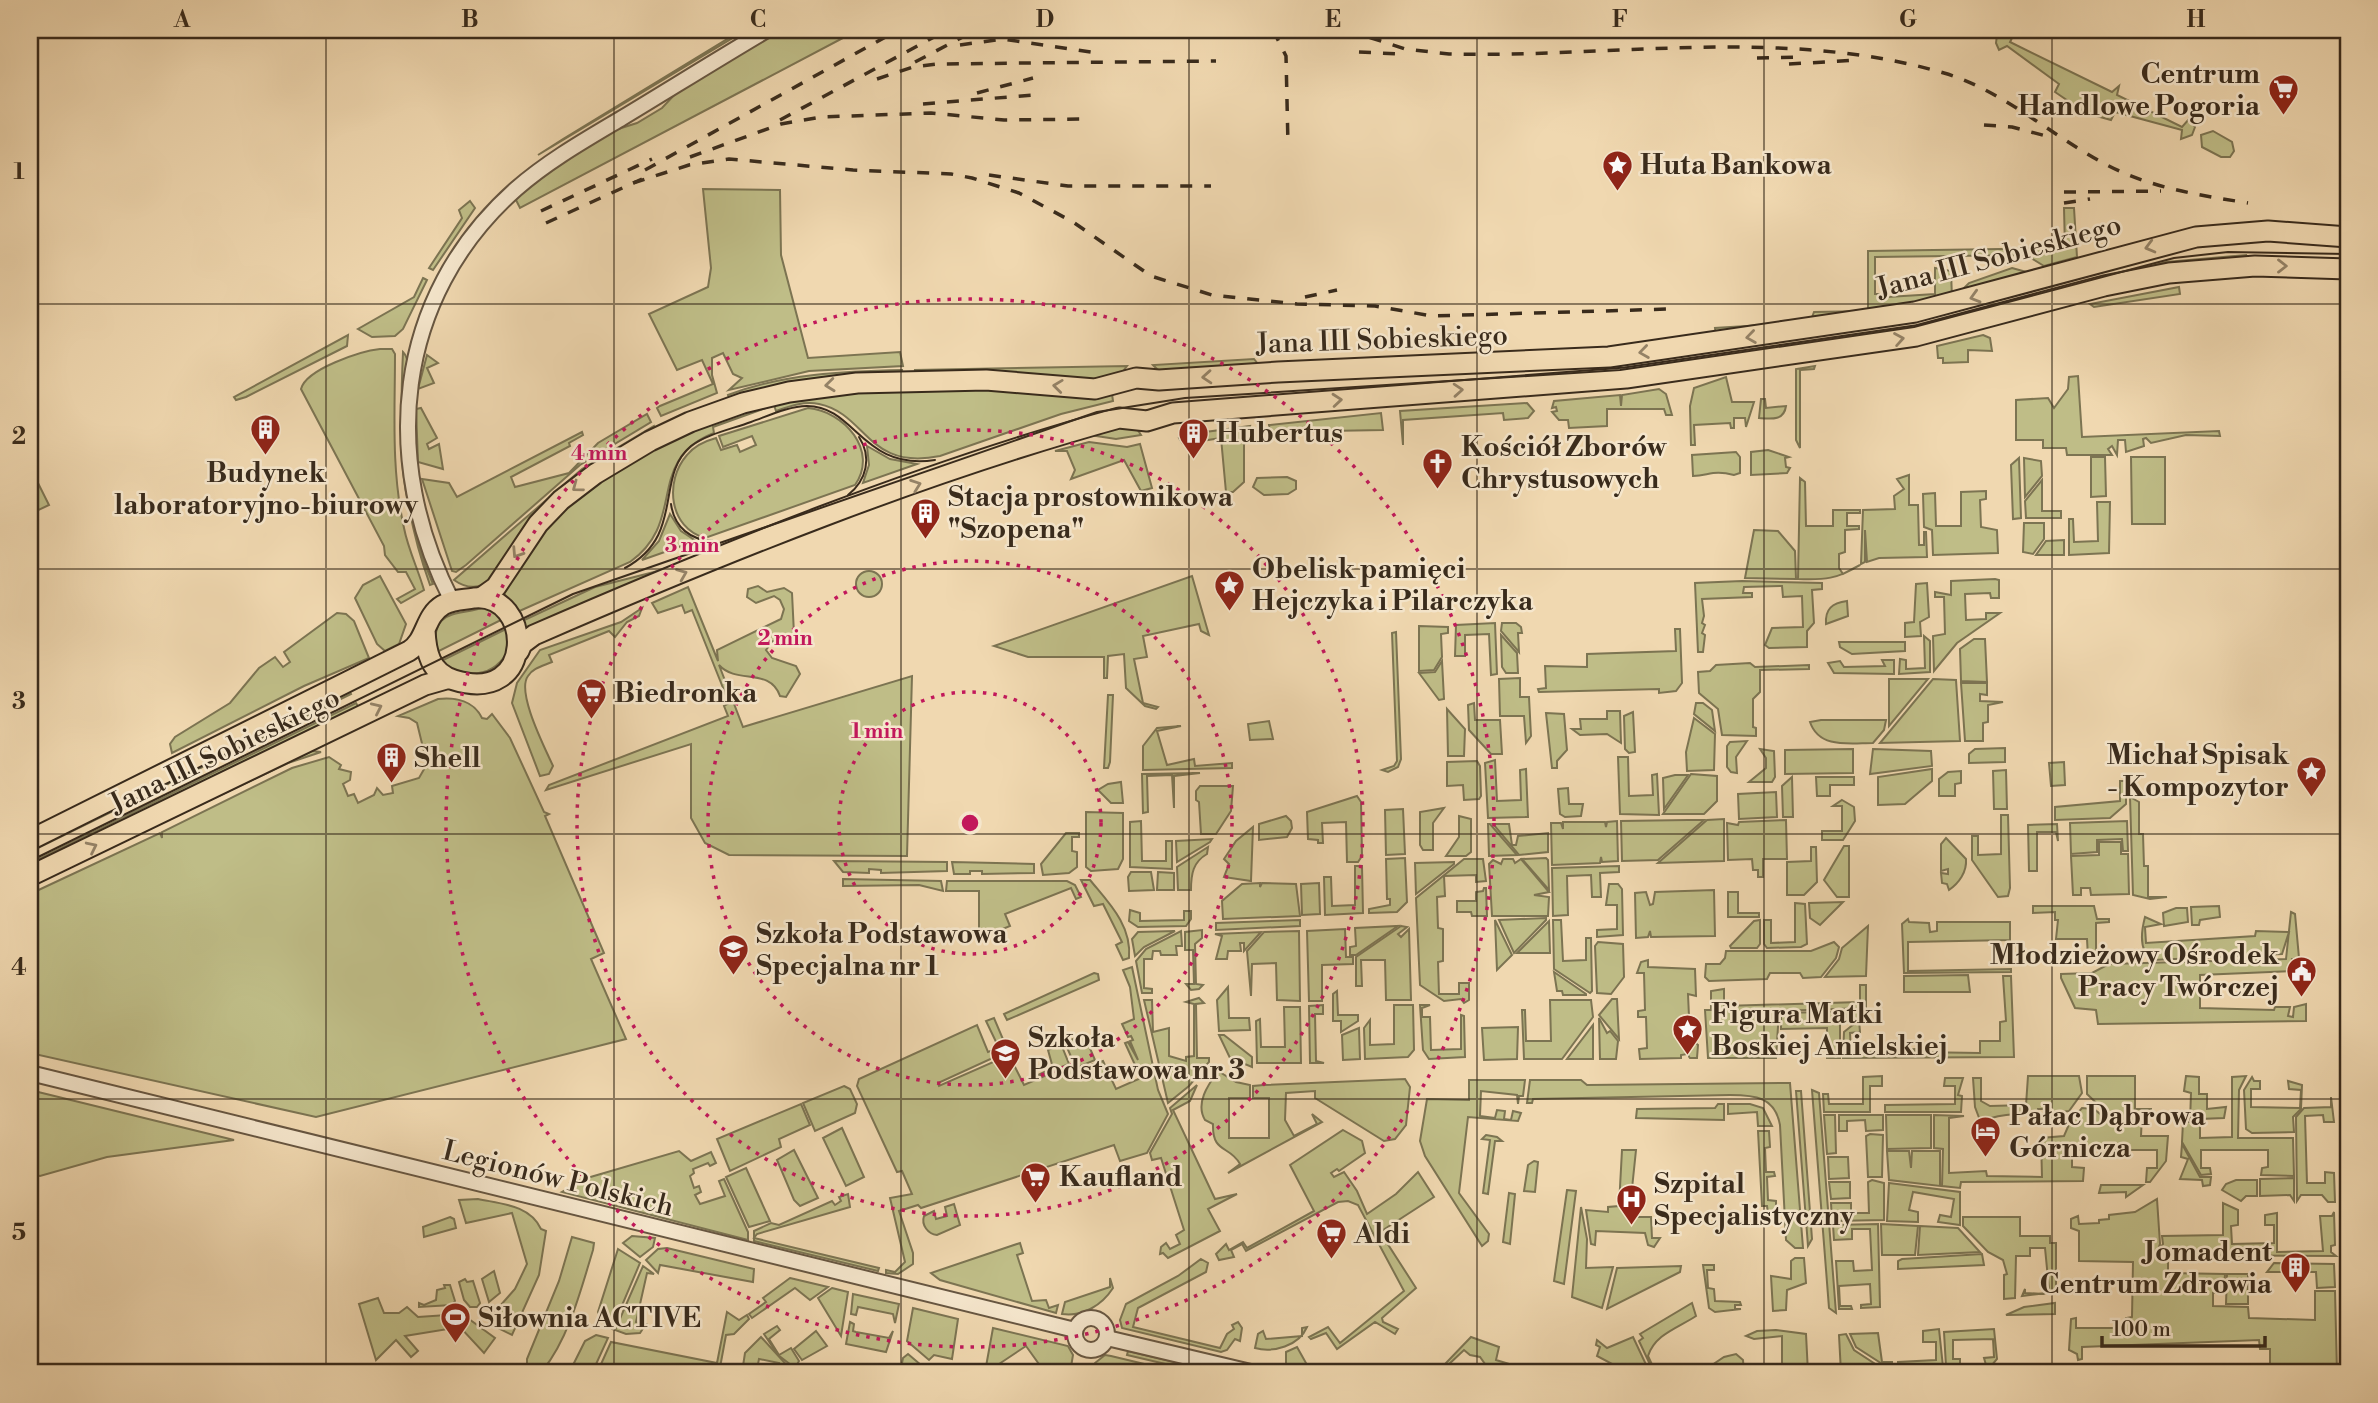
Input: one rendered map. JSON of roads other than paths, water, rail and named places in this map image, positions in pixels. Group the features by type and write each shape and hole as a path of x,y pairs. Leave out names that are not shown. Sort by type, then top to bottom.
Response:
{"main road":[{"name":"Jana III Sobieskiego","path":"482,597 496,587 538,523 572,491 650,441 727,408 789,391 857,383 1004,380 1095,389 1136,379 1609,357 1915,312 2138,250 2196,237 2269,231 2348,237"},
{"name":"Jana III Sobieskiego","path":"519,651 525,641 534,635 749,547 960,469 1127,418 1147,421 1172,413 1626,379 1930,333 2104,286 2157,275 2244,267 2348,269"},
{"path":"1154,380 1163,395 1163,407 1158,417"},
{"path":"1125,383 1119,402 1127,418"},
{"path":"482,597 498,604 511,618 519,651 508,672 490,683 473,685 446,679 429,658 425,630 434,613 452,601 482,597"},
{"name":"Jana III Sobieskiego","path":"30,840 410,652 418,644 425,630"},
{"name":"Jana III Sobieskiego","path":"30,876 432,682 446,679"}],"street":[{"path":"452,601 421,530 412,485 407,436 409,399 417,354 429,317 448,275 484,222 534,174 766,30"},
{"name":"Legionów Polskich","path":"30,1073 1075,1330"},
{"path":"1096,1318 1104,1324 1107,1338 1102,1347 1086,1350 1076,1340 1075,1330 1086,1319 1096,1318"},
{"path":"1107,1338 1255,1373"}],"tram line":[{"path":"30,861 573,594 1097,412 1185,398 1620,370 1914,327 2174,258 2228,252 2348,254"},
{"path":"625,568 644,555 656,539 663,523 674,474 680,459 691,446 704,438 786,409 800,406 824,409 837,416 875,448 891,456 911,461 935,460"},
{"path":"848,495 860,482 865,468 865,452 859,437"},
{"path":"671,504 676,519 685,531 698,538 714,541"}],"railway":[{"path":"645,170 898,30"},
{"path":"780,120 947,30"},
{"path":"915,62 976,30"},
{"path":"1273,30 1286,56 1288,145"},
{"path":"1347,30 1405,49 1449,54 1760,47 1883,59 1944,73 1986,90 2085,153 2139,179 2175,190 2248,203"},
{"path":"960,45 1003,39 1097,53"},
{"path":"1359,52 1401,54"},
{"path":"1757,58 1799,57"},
{"path":"1789,64 1859,60"},
{"path":"877,79 913,67 937,64 1216,61"},
{"path":"977,93 1033,78"},
{"path":"923,104 1033,95"},
{"path":"690,157 781,124 821,117 931,113 1004,120 1087,119"},
{"path":"1984,125 2012,127 2046,136"},
{"path":"541,211 652,159"},
{"path":"633,183 689,165 729,159 853,170 951,174 1019,193 1073,222 1151,276 1212,295 1297,304 1375,306 1432,316 1670,309"},
{"path":"989,175 1068,186 1211,186"},
{"path":"546,223 642,179"},
{"path":"2064,192 2161,191"},
{"path":"2064,203 2090,199"},
{"path":"1305,297 1337,290"}],"place":[{"name":"Centrum Handlowe Pogoria","path":"2283,117"},
{"name":"Huta Bankowa","path":"1617,192"},
{"name":"Budynek laboratoryjno-biurowy","path":"266,456"},
{"name":"Hubertus","path":"1193,460"},
{"name":"Kościół Zborów Chrystusowych","path":"1438,490"},
{"name":"Stacja prostownikowa \"Szopena\"","path":"925,540"},
{"name":"Obelisk pamięci Hejczyka i Pilarczyka","path":"1229,612"},
{"name":"Biedronka","path":"591,720"},
{"name":"Shell","path":"391,785"},
{"name":"Michał Spisak - Kompozytor","path":"2312,798"},
{"name":"Szkoła Podstawowa Specjalna nr 1","path":"733,977"},
{"name":"Młodzieżowy Ośrodek Pracy Twórczej","path":"2302,998"},
{"name":"Figura Matki Boskiej Anielskiej","path":"1688,1057"},
{"name":"Szkoła Podstawowa nr 3","path":"1005,1081"},
{"name":"Pałac Dąbrowa Górnicza","path":"1986,1159"},
{"name":"Kaufland","path":"1036,1204"},
{"name":"Szpital Specjalistyczny","path":"1631,1227"},
{"name":"Aldi","path":"1331,1261"},
{"name":"Jomadent Centrum Zdrowia","path":"2295,1295"},
{"name":"Siłownia ACTIVE","path":"455,1345"}]}
